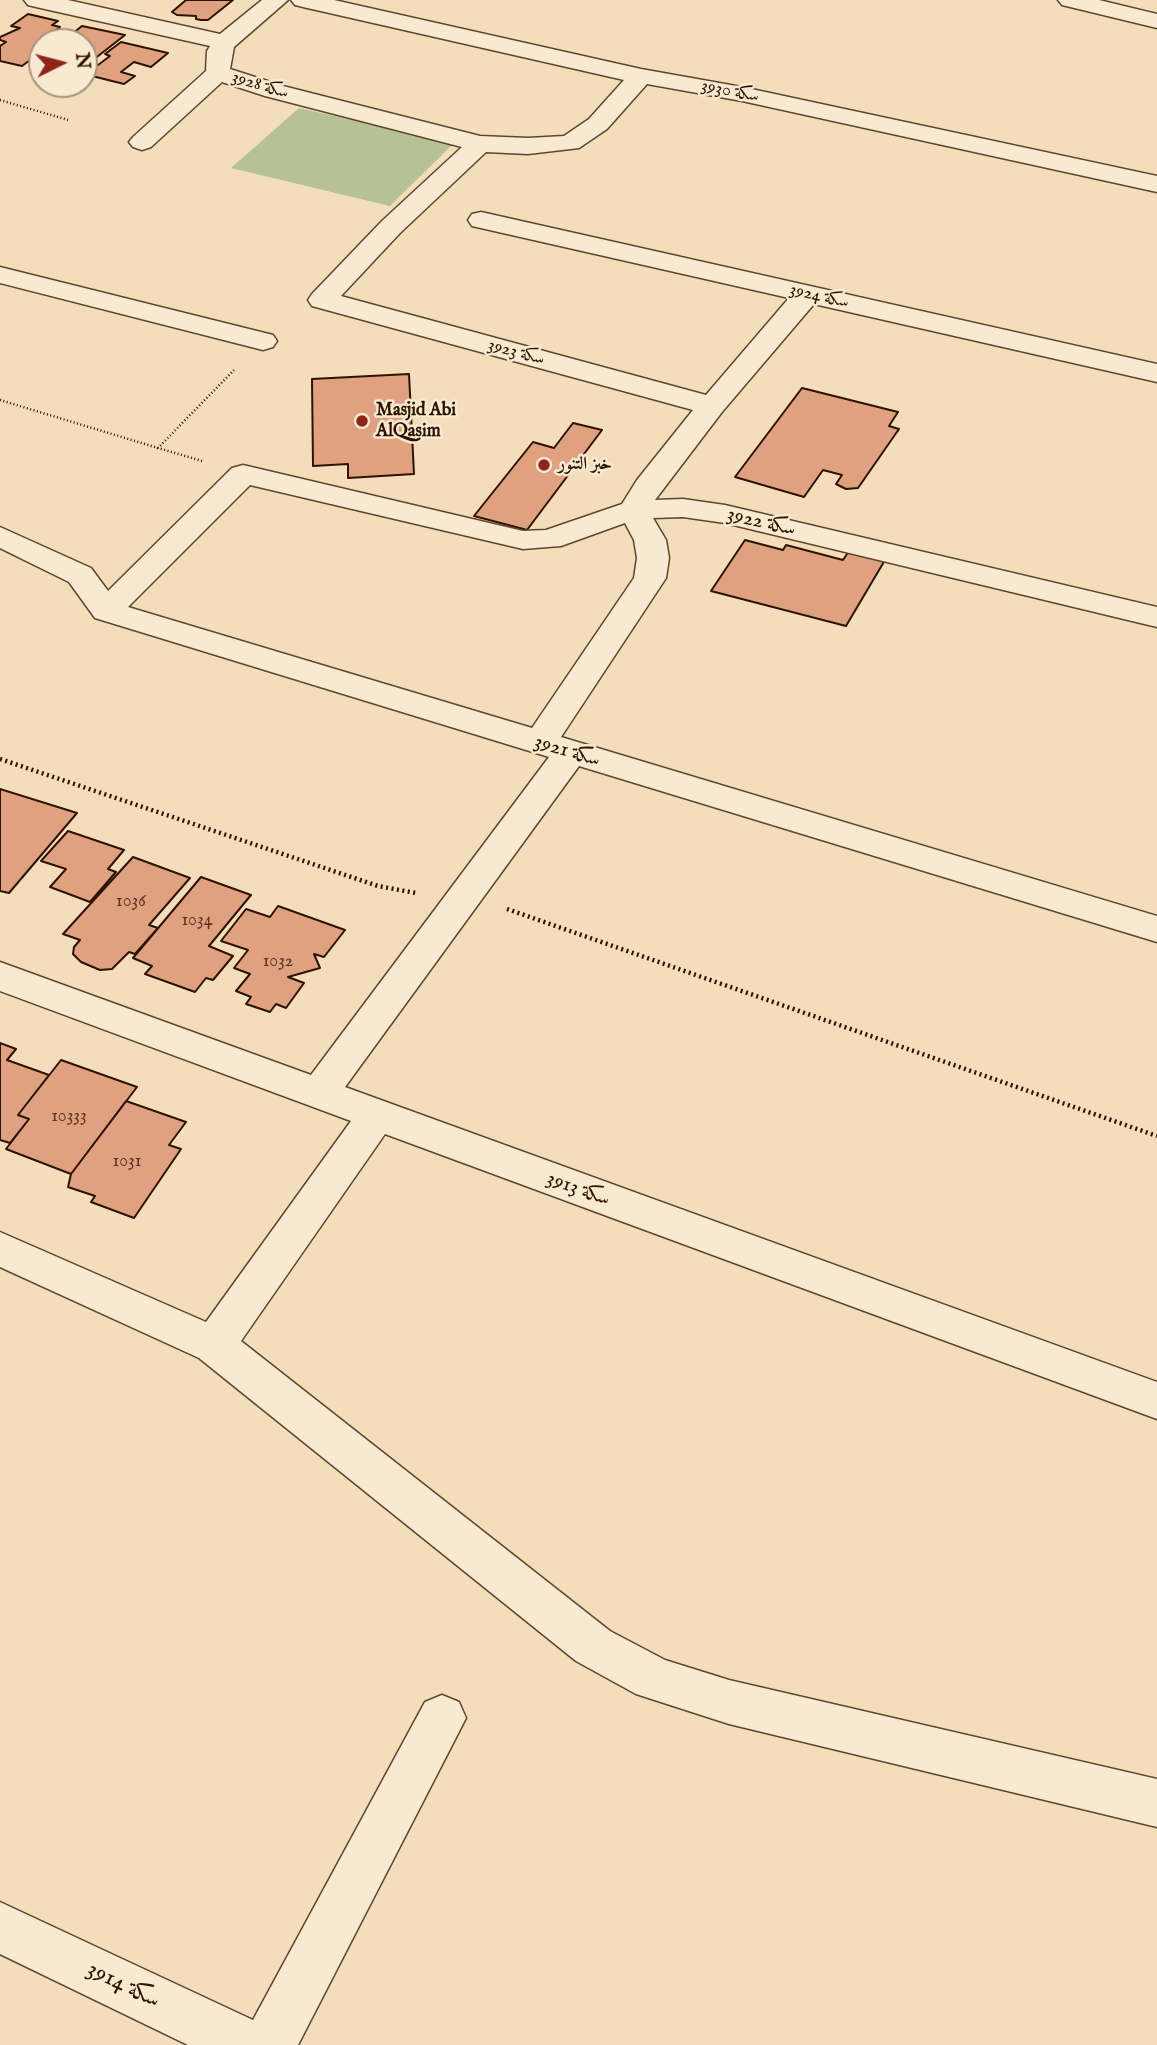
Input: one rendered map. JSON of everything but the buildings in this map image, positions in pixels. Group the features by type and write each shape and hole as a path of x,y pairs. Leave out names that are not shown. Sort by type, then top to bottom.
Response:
{"street":[{"name":"سكة 3928","path":"36,0 225,42 219,51 218,73 274,91 480,144 528,146 570,143 598,124 641,76"},
{"path":"225,42 276,0"},
{"name":"سكة 3930","path":"303,0 641,76 742,94 1157,184"},
{"path":"1070,0 1157,21"},
{"path":"142,142 218,73"},
{"name":"سكة 3923","path":"480,144 391,227 322,300 712,406"},
{"name":"سكة 3924","path":"481,220 1157,373"},
{"path":"0,275 263,341"},
{"path":"318,1094 461,901 555,748 650,578 653,558 650,540 633,510 648,486 712,406 807,294"},
{"path":"0,536 80,575 106,611 243,474"},
{"name":"سكة 3922","path":"243,474 523,540 550,539 633,510 683,508 725,514 1157,617"},
{"name":"سكة 3921","path":"106,611 1157,929"},
{"name":"سكة 3913","path":"0,976 1157,1401"},
{"path":"215,1345 376,1116"},
{"path":"0,1249 215,1345 593,1646 653,1678 729,1702 1157,1803"},
{"path":"269,2045 442,1718"},
{"name":"سكة 3914","path":"0,1927 247,2045"}],"path":[{"path":"0,100 68,120"},
{"path":"158,448 263,341"},
{"path":"0,400 243,474"},
{"path":"0,759 378,887 514,910 1157,1136"}],"green space":[{"path":"299,108 454,143 390,206 231,168"}],"place":[{"name":"Masjid Abi AlQasim","path":"362,421"},
{"name":"خبز التنور","path":"544,465"}]}
